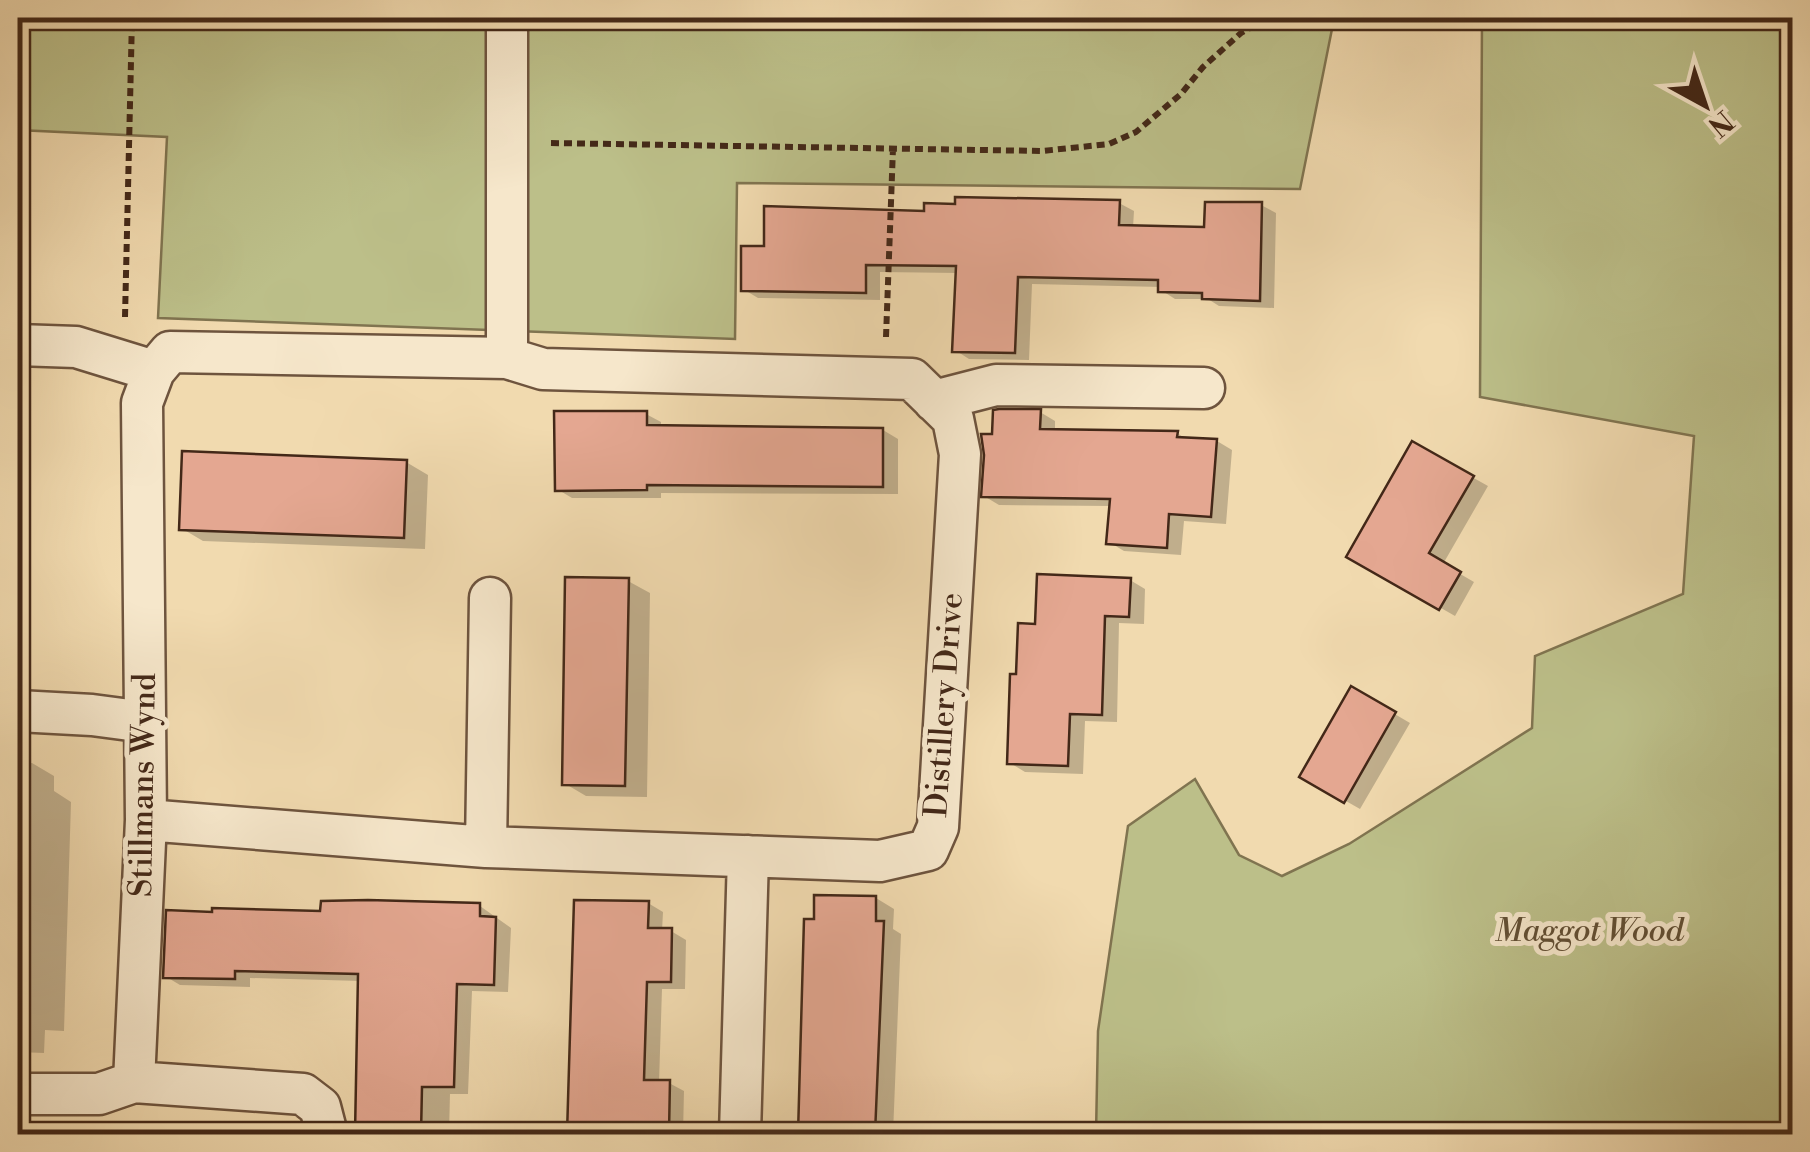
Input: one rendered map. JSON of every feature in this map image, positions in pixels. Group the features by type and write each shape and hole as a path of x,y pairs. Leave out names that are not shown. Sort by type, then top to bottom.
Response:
{"street":[{"path":"507,18 507,358"},
{"path":"18,346 76,347 154,371 170,352 507,358 543,369 912,379 934,400 996,385 1204,388"},
{"name":"Stillmans Wynd","path":"134,1082 146,820 142,403 154,371"},
{"name":"Distillery Drive","path":"146,820 486,847 880,861 928,850 938,827 960,454 952,419 934,400"},
{"path":"486,847 490,598"},
{"path":"18,710 145,722"},
{"path":"740,1134 748,856"},
{"path":"18,1094 99,1094 134,1082 303,1094 320,1107 327,1134"}],"path":[{"path":"132,18 124,317 154,371"},
{"path":"507,142 1042,151 1110,144 1156,117 1241,33 1268,18"},
{"path":"884,378 893,148"},
{"path":"124,317 143,318"}],"green space":[{"path":"18,18 1334,19 1300,189 737,183 735,339 158,318 167,137 18,130"},
{"name":"Maggot Wood","path":"1482,18 1792,18 1792,1134 1096,1134 1098,1031 1128,826 1195,779 1239,855 1282,876 1349,844 1532,728 1535,656 1683,594 1694,436 1480,397"}],"building":[{"path":"955,197 1120,200 1119,225 1204,227 1205,202 1262,202 1260,301 1202,299 1202,293 1158,292 1158,280 1018,277 1015,353 952,352 956,266 866,265 866,293 741,291 741,246 764,246 764,206 924,211 924,203 955,204"},
{"path":"1041,409 1040,429 1178,431 1177,437 1217,439 1211,517 1169,514 1167,548 1106,544 1110,499 981,497 981,434 992,434 993,410"},
{"path":"554,411 647,411 647,425 883,428 883,487 647,485 647,490 555,491"},
{"path":"1412,441 1474,476 1429,553 1461,572 1439,610 1346,557"},
{"path":"182,451 407,460 404,538 179,530"},
{"path":"1037,574 1131,578 1129,617 1105,616 1102,715 1070,714 1068,766 1007,764 1010,674 1016,674 1018,623 1035,624"},
{"path":"565,577 629,578 625,786 562,785"},
{"path":"1351,686 1396,712 1344,803 1299,777"},
{"path":"814,895 876,896 876,921 884,921 875,1134 798,1134 804,919 814,919"},
{"path":"574,900 649,901 648,928 672,928 671,982 647,982 644,1080 670,1080 669,1132 567,1134"},
{"path":"321,901 480,903 480,916 496,917 494,985 457,984 454,1087 422,1087 421,1134 355,1134 358,974 235,971 235,979 163,978 166,910 320,911"}]}
